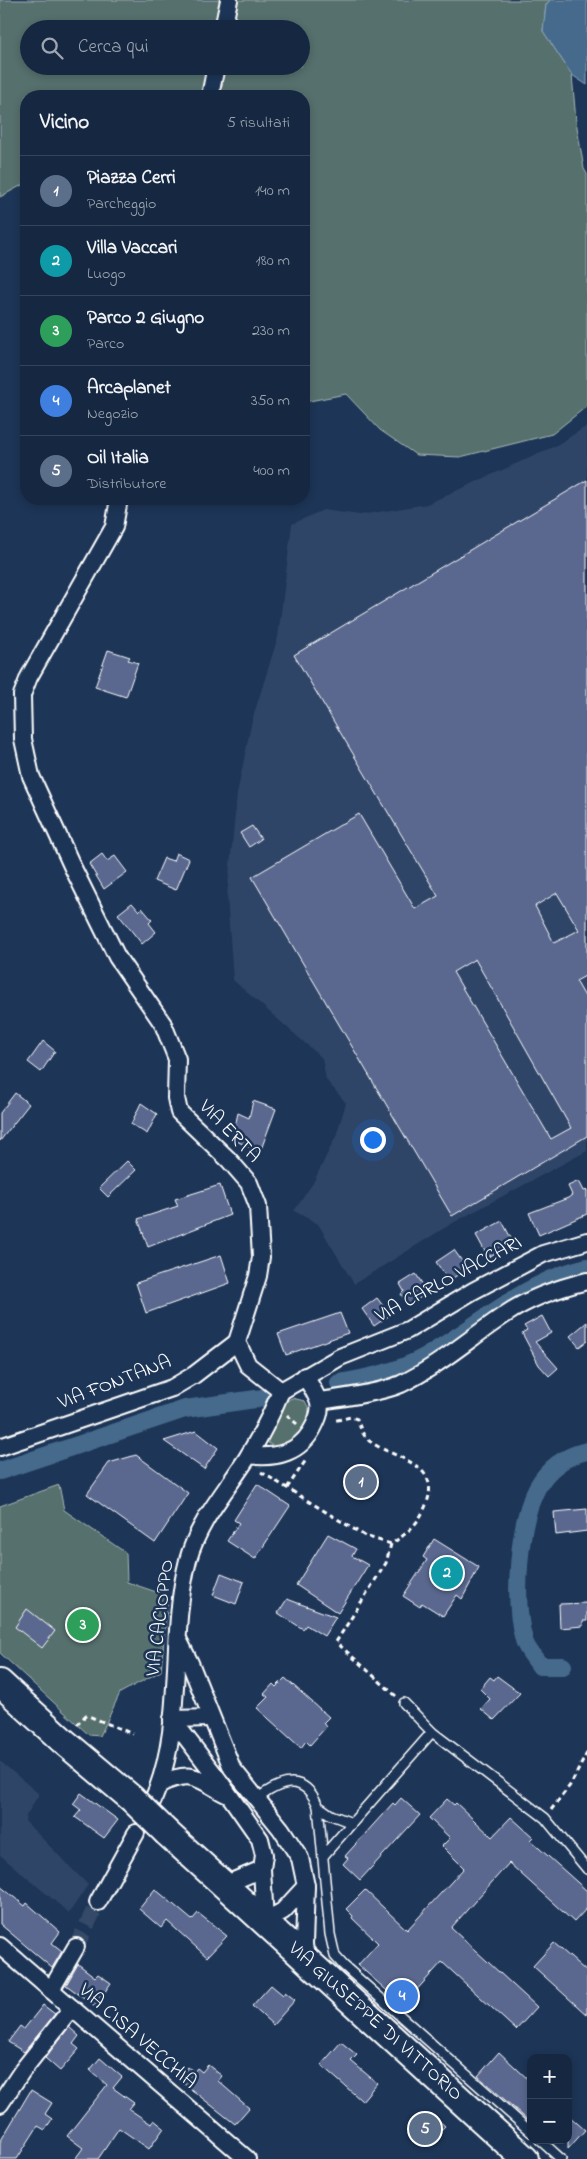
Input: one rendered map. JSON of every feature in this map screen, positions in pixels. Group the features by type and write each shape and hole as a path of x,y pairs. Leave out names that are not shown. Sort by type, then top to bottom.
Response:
{"main road":[{"name":"VIA GIUSEPPE DI VITTORIO","path":"0,1683 62,1740 142,1799 167,1833 525,2159"}],"street":[{"path":"225,20 229,0"},
{"path":"211,90 214,75"},
{"name":"VIA ERTA","path":"118,505 114,527 29,677 22,695 23,739 31,776 73,868 118,957 163,1024 177,1059 176,1098 179,1112 229,1160 244,1178 258,1206 261,1257 258,1276 237,1342"},
{"name":"VIA CARLO VACCARI","path":"281,1390 340,1357 408,1330 543,1254 587,1241"},
{"path":"319,1401 346,1397 400,1384 459,1348 526,1301 558,1288 587,1281"},
{"path":"237,1342 248,1365 281,1390 246,1459 267,1458 294,1450 302,1445 310,1434 320,1415 319,1401 305,1376"},
{"name":"VIA FONTANA","path":"0,1447 172,1388 194,1375 237,1342"},
{"name":"VIA CACIOPPO","path":"142,1799 160,1784 168,1752 185,1576 195,1539 215,1504 246,1459"},
{"path":"178,1639 190,1663 232,1768 281,1829 300,1858 306,1886 304,1944 306,1960"},
{"path":"172,1719 211,1718"},
{"path":"172,1719 260,1839 264,1855 262,1869 265,1921 283,1911 306,1886"},
{"path":"160,1784 186,1775 197,1777 230,1797"},
{"path":"98,1902 136,1833"},
{"path":"224,1885 262,1869"},
{"name":"VIA CISA VECCHIA","path":"0,1946 247,2159"},
{"path":"51,1990 76,1947"},
{"path":"0,2104 22,2071 72,2008"}],"lane":[{"path":"404,1703 432,1732 545,1818 587,1869"},
{"path":"324,1855 432,1732"},
{"path":"257,1800 272,1788 286,1782 308,1789 318,1806 330,1934 335,1956 527,2128"},
{"path":"318,1806 331,1815 352,1823"},
{"path":"544,2144 561,2159"}],"path":[{"path":"280,1409 310,1434"},
{"path":"330,1421 350,1417 357,1419 364,1434 371,1442 406,1459 421,1470 428,1479 431,1492 418,1522 391,1544 386,1564 336,1642 404,1703"},
{"path":"246,1459 365,1536 391,1544"},
{"path":"62,1740 86,1715 133,1734"},
{"path":"545,1818 571,1784 587,1753"}],"shaded area":[{"path":"550,0 587,0 587,85 572,75 543,31 546,5"},
{"path":"587,426 587,1151 451,1224 354,1284 318,1224 294,1211 313,1183 336,1136 346,1103 326,1080 322,1058 233,980 227,896 237,794 252,720 278,637 292,524 323,510 360,515 427,504 555,446"},
{"path":"0,1761 39,1794 25,1821 88,1885 69,1913 0,1855"}],"green space":[{"path":"0,0 550,0 546,5 543,31 572,75 576,121 584,169 587,174 587,406 552,434 460,457 416,455 380,430 346,394 310,401 310,90 20,90 20,186 0,197"},
{"path":"292,1398 305,1401 309,1409 306,1432 283,1448 274,1447 268,1443 271,1424 278,1411"},
{"path":"59,1485 64,1510 126,1553 127,1582 168,1596 161,1671 120,1693 100,1736 89,1735 0,1653 0,1506"}],"building":[{"path":"587,480 587,975 576,981 587,1000 587,1136 452,1216 252,877 359,814 415,909 438,896 294,655","holes":["557,893 579,930 554,943 535,906","475,959 571,1128 551,1139 453,972"]},
{"path":"108,650 130,657 128,660 138,663 126,697 95,687"},
{"path":"252,826 261,839 249,847 240,833"},
{"path":"176,853 189,859 176,890 154,881 164,858 173,861"},
{"path":"102,854 107,861 115,856 127,872 104,889 89,864"},
{"path":"132,903 139,911 142,908 152,920 149,923 156,932 142,944 118,914"},
{"path":"43,1041 55,1051 41,1072 28,1062"},
{"path":"15,1093 29,1104 0,1141 0,1113"},
{"path":"253,1101 276,1109 260,1152 232,1139 238,1113 249,1118"},
{"path":"141,1103 157,1114 147,1134 131,1124"},
{"path":"127,1161 136,1170 108,1197 99,1188"},
{"path":"579,1181 584,1191 587,1190 587,1214 539,1235 529,1213 568,1198 572,1195 568,1186"},
{"path":"220,1185 230,1215 148,1247 138,1219 178,1206 175,1199"},
{"path":"502,1221 514,1244 488,1257 476,1235"},
{"path":"454,1250 467,1268 449,1281 436,1262"},
{"path":"221,1255 230,1283 146,1313 136,1283"},
{"path":"416,1274 428,1293 408,1305 401,1294 404,1291 400,1284"},
{"path":"377,1298 390,1315 374,1326 362,1309"},
{"path":"340,1313 348,1333 286,1355 278,1334"},
{"path":"542,1316 551,1333 535,1342 558,1368 549,1376 539,1365 522,1333 527,1330 524,1326"},
{"path":"587,1322 587,1341 579,1347 570,1336"},
{"path":"196,1431 218,1448 204,1469 164,1441"},
{"path":"136,1455 188,1493 155,1543 87,1494 109,1463"},
{"path":"257,1484 290,1506 255,1559 227,1541 239,1523 234,1520"},
{"path":"587,1509 587,1531 556,1535 554,1512"},
{"path":"328,1534 356,1549 352,1556 368,1565 338,1613 296,1585"},
{"path":"434,1539 479,1567 462,1599 457,1595 443,1616 422,1603 420,1607 403,1596 427,1560 423,1557"},
{"path":"221,1573 244,1582 236,1604 213,1595"},
{"path":"287,1599 336,1617 324,1636 306,1625 303,1629 278,1613"},
{"path":"587,1603 587,1621 583,1621 583,1626 560,1628 559,1604"},
{"path":"27,1609 55,1631 42,1648 15,1627"},
{"path":"497,1676 520,1693 494,1720 481,1709 490,1699 480,1689 490,1677 494,1680"},
{"path":"285,1678 329,1717 323,1723 326,1727 310,1745 306,1741 301,1748 257,1708 268,1697 264,1694 273,1684 276,1687"},
{"path":"81,1793 118,1820 104,1838 75,1817 81,1810 73,1804"},
{"path":"401,1798 420,1815 360,1880 343,1864 348,1858 345,1856 393,1803 395,1805"},
{"path":"447,1799 454,1805 456,1803 492,1837 511,1817 533,1837 530,1840 587,1891 587,1908 574,1922 509,1863 451,1928 537,2007 516,2030 442,1962 403,2005 358,1965 378,1943 352,1918 353,1916 346,1909 365,1890 407,1930 464,1868 442,1846 450,1838 429,1818"},
{"path":"0,1886 25,1906 27,1903 60,1932 52,1943 62,1951 52,1968 0,1924"},
{"path":"155,1889 192,1920 198,1913 227,1936 207,1957 167,1921 161,1928 139,1909"},
{"path":"554,1943 587,1972 587,2015 533,1966"},
{"path":"78,1964 95,1977 98,1974 111,1983 95,2006 66,1985"},
{"path":"271,1985 283,1995 285,1992 295,2000 273,2025 252,2006"},
{"path":"43,2005 55,2014 24,2052 8,2042 20,2026 24,2029"},
{"path":"69,2027 79,2036 73,2044 79,2049 60,2071 45,2058"},
{"path":"341,2042 357,2055 351,2061 377,2083 362,2101 321,2065"},
{"path":"499,2052 527,2078 527,2119 478,2076"},
{"path":"100,2058 122,2077 113,2088 134,2103 129,2109 151,2124 154,2120 164,2128 149,2149 119,2128 98,2159 75,2159 83,2148 67,2136 107,2085 90,2070"},
{"path":"208,2065 222,2076 218,2081 249,2108 235,2124 178,2079 188,2067 194,2072 197,2068 202,2072"},
{"path":"31,2090 52,2103 45,2114 52,2119 45,2130 38,2126 17,2159 0,2159 0,2142"},
{"path":"434,2116 445,2126 434,2137 423,2127"},
{"path":"572,2119 585,2130 568,2149 568,2144 572,2144"}],"waterway":[{"path":"339,1383 382,1374 413,1363 443,1346 522,1294 564,1274 587,1267"},
{"path":"0,1471 185,1409 263,1398"},
{"path":"563,1666 540,1666 525,1643 519,1605 519,1563 525,1521 541,1481 546,1474 564,1460 587,1451"}],"tunnel":[{"path":"76,1947 98,1902"}],"place":[{"name":"Piazza Cerri","path":"361,1482"},
{"name":"Villa Vaccari","path":"447,1573"},
{"name":"Parco 2 Giugno","path":"83,1625"},
{"name":"Arcaplanet","path":"402,1996"},
{"name":"Oil Italia","path":"425,2129"}]}
